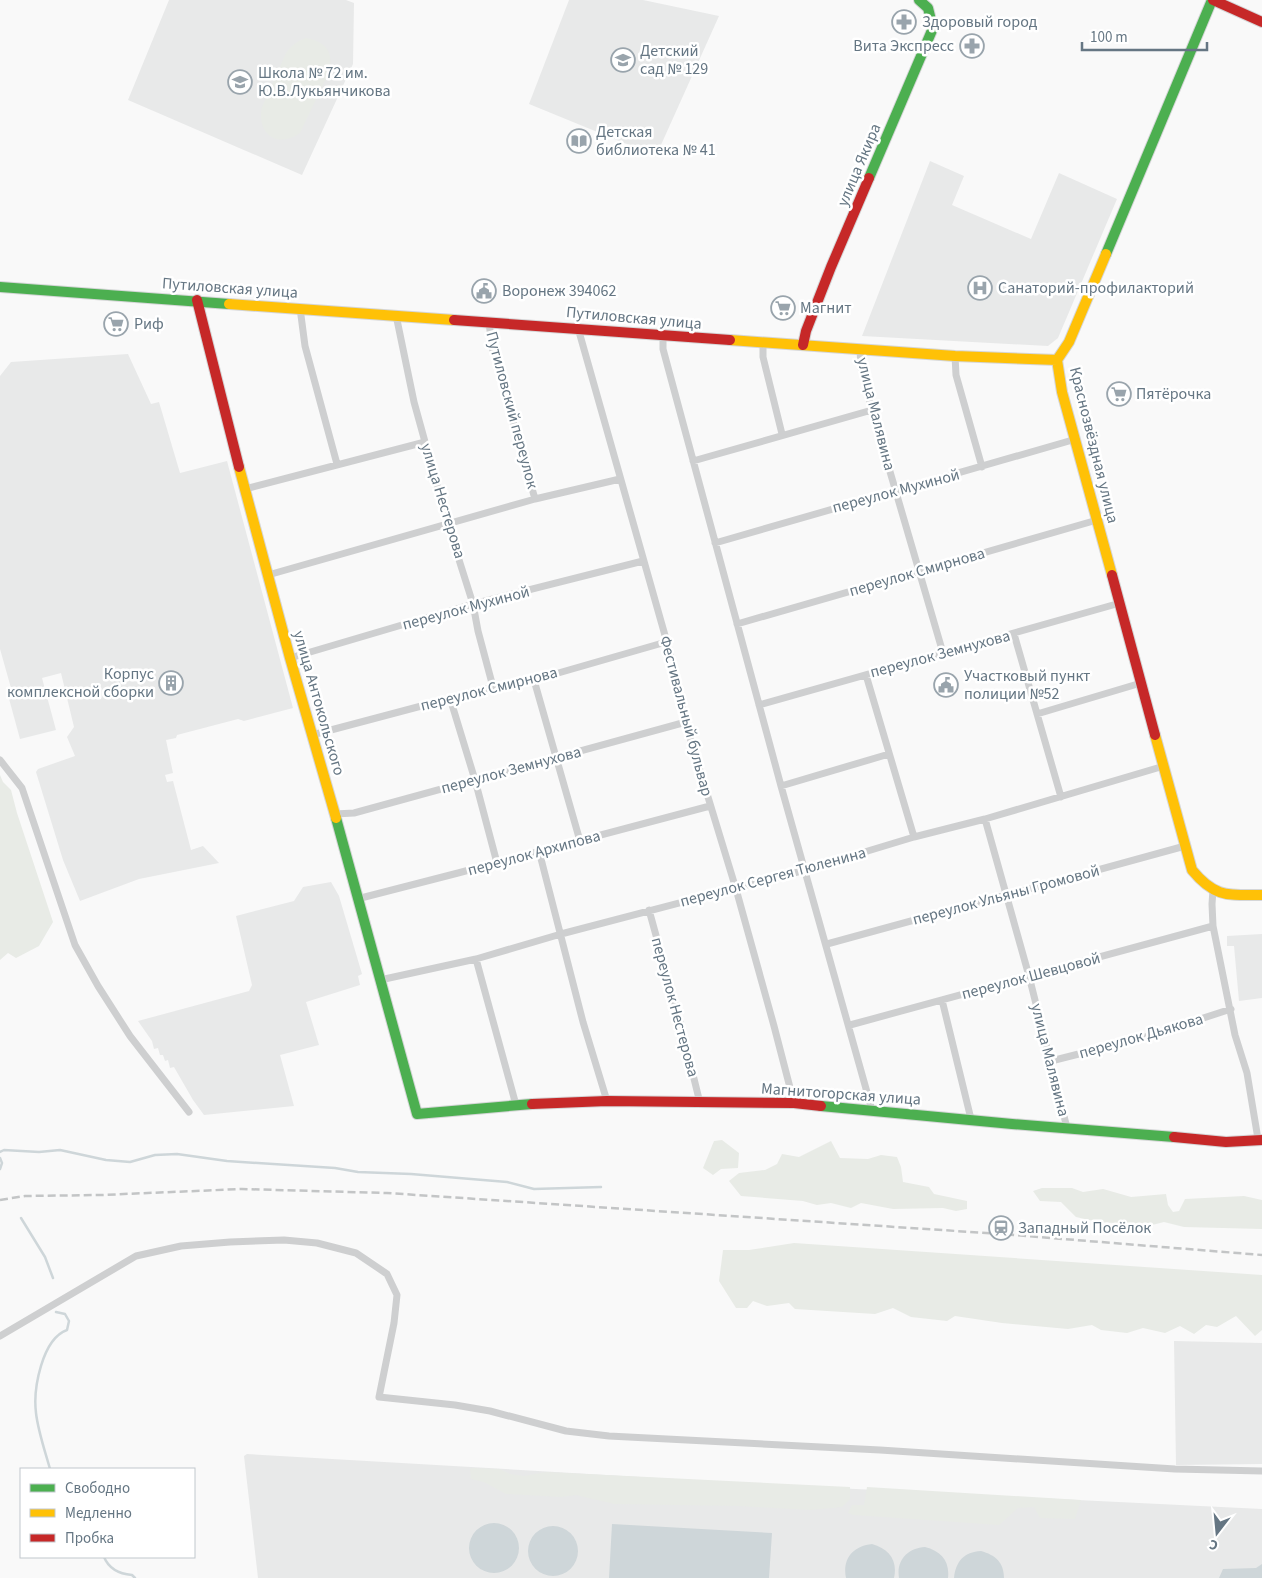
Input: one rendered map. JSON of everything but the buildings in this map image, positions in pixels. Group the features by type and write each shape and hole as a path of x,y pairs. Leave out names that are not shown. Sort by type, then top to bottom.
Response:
{"street":[{"name":"улица Якира","path":"803,345 806,331 831,266 933,28 928,8 919,0"},
{"path":"1212,0 1262,22"},
{"name":"Краснозвёздная улица","path":"1212,0 1069,342 1057,360 1062,392 1192,870 1202,884 1213,890"},
{"name":"Путиловская улица","path":"0,287 578,328 663,336 955,356 1057,360"},
{"name":"улица Антокольского","path":"197,300 290,658 336,814 357,898 417,1114"},
{"path":"300,308 305,346 337,464"},
{"name":"улица Нестерова","path":"396,315 414,402 448,524 473,604 478,632 493,686"},
{"name":"Путиловский переулок","path":"489,322 492,347 535,499"},
{"name":"Фестивальный бульвар","path":"578,328 670,653 686,722 736,889 794,1103"},
{"path":"663,336 663,349 737,624 781,786 850,1025 872,1110"},
{"path":"763,342 763,357 782,434"},
{"name":"улица Малявина","path":"860,349 861,368 872,410 943,653"},
{"path":"955,356 956,375 982,467"},
{"path":"693,461 782,434 872,410"},
{"name":"переулок Мухиной","path":"716,543 1076,439"},
{"path":"245,489 425,442"},
{"path":"268,575 535,499 620,479"},
{"name":"переулок Смирнова","path":"737,624 1097,520"},
{"name":"переулок Мухиной","path":"290,658 473,604 643,560"},
{"name":"переулок Земнухова","path":"759,704 1120,603"},
{"path":"1014,634 1061,797"},
{"name":"переулок Смирнова","path":"312,735 493,686 534,680 666,642"},
{"path":"866,675 914,837"},
{"path":"534,680 580,841"},
{"path":"1037,714 1141,683"},
{"path":"450,698 475,780 497,863"},
{"name":"переулок Земнухова","path":"336,814 354,813 557,759 686,722"},
{"path":"781,786 889,754"},
{"path":"0,760 22,788 30,807 75,945 98,986 130,1036 189,1112"},
{"name":"переулок Сергея Тюленина","path":"380,980 476,959 649,910 736,889 914,837 986,819 1164,766"},
{"name":"переулок Архипова","path":"357,898 710,806"},
{"name":"улица Малявина","path":"986,819 1029,976 1067,1128"},
{"name":"переулок Ульяны Громовой","path":"827,944 1185,846"},
{"path":"539,851 583,1022 607,1101"},
{"path":"1260,1140 1247,1073 1235,1034 1213,926 1212,904 1213,890 1221,894 1262,895"},
{"name":"переулок Нестерова","path":"649,910 700,1103"},
{"name":"переулок Шевцовой","path":"850,1025 1213,926"},
{"path":"476,959 516,1106"},
{"path":"942,1000 971,1119"},
{"name":"переулок Дьякова","path":"1051,1061 1142,1038 1231,1009"},
{"name":"Магнитогорская улица","path":"417,1114 607,1101 794,1103 1226,1142 1260,1140"},
{"path":"0,1336 136,1256 181,1246 230,1242 284,1240 318,1242 356,1253 388,1274 398,1295 379,1397 455,1405 490,1411 566,1432 609,1436 880,1450 1165,1468 1262,1471"}],"shaded area":[{"name":"Школа № 72 им. Ю.В.Лукьянчикова","path":"169,0 346,0 354,3 353,64 302,175 128,100"},
{"name":"Детский сад № 129","path":"569,0 643,0 719,16 656,156 529,104"},
{"path":"306,38 319,42 327,49 330,58 329,72 300,133 292,138 277,139 270,136 262,125 262,107 286,53 300,40"},
{"name":"Cанаторий-профилакторий","path":"930,161 964,176 952,205 1031,239 1059,173 1117,199 1058,338 1048,346 862,336"},
{"path":"128,354 151,404 159,402 180,473 227,461 293,708 244,721 238,719 177,735 176,738 166,740 173,773 165,775 167,782 173,781 191,850 203,846 219,863 139,879 80,901 63,860 36,772 38,769 75,756 67,737 74,727 61,673 42,678 56,730 20,739 8,695 16,693 15,687 11,688 0,649 0,376 11,362"},
{"path":"0,775 3,782 11,790 53,922 39,946 16,958 8,953 0,960"},
{"path":"331,882 339,896 362,974 358,976 360,985 306,1002 319,1045 280,1055 294,1106 204,1115 174,1067 170,1068 168,1060 165,1061 163,1055 160,1055 158,1048 154,1049 152,1041 138,1021 249,991 252,985 236,916 294,901 303,887"},
{"path":"1262,934 1262,998 1239,1001 1234,946 1227,946 1227,936"},
{"path":"722,1140 739,1153 738,1168 721,1169 713,1175 703,1168 714,1141"},
{"path":"831,1141 840,1158 868,1159 881,1155 897,1157 901,1167 903,1182 929,1187 934,1194 967,1201 967,1209 956,1211 943,1208 893,1209 861,1203 851,1208 831,1203 817,1205 803,1201 741,1196 729,1181 739,1173 765,1170 777,1164 782,1154 799,1157"},
{"path":"1042,1188 1072,1188 1083,1192 1103,1189 1131,1197 1166,1194 1168,1205 1173,1212 1179,1211 1185,1199 1244,1196 1262,1200 1262,1229 1184,1227 1164,1222 1152,1225 1098,1222 1076,1217 1061,1202 1040,1201 1033,1191"},
{"path":"794,1243 1262,1275 1262,1330 1255,1336 1236,1316 1217,1327 1206,1325 1194,1334 1180,1326 1165,1333 1143,1328 1127,1333 1101,1330 1092,1325 1068,1329 1002,1323 955,1316 947,1321 911,1317 893,1308 875,1314 795,1309 789,1303 767,1306 753,1301 747,1308 736,1308 719,1281 723,1250 749,1250"},
{"path":"1174,1341 1262,1343 1262,1464 1176,1465"},
{"path":"247,1454 795,1486 1262,1509 1262,1578 258,1578 244,1456"},
{"path":"470,1468 500,1469 510,1474 524,1476 546,1472 850,1487 850,1499 842,1507 810,1510 738,1506 615,1504 576,1495 561,1497 506,1494 484,1482 471,1479"},
{"path":"867,1487 1081,1500 1075,1519 1040,1518 1034,1507 1018,1508 999,1525 854,1515 848,1513 852,1505 864,1505"},
{"path":"489,1523 499,1523 512,1530 519,1543 519,1553 512,1566 499,1573 489,1573 480,1569 473,1562 469,1553 469,1543 473,1534 480,1527"},
{"path":"612,1524 772,1533 769,1578 609,1578"},
{"path":"548,1526 558,1526 571,1533 578,1546 578,1556 571,1569 558,1576 548,1576 539,1572 532,1565 528,1556 528,1546 532,1537 539,1530"},
{"path":"872,1544 883,1549 891,1556 895,1566 894,1578 846,1578 847,1559 850,1555 859,1547"},
{"path":"925,1547 936,1551 946,1562 948,1578 899,1578 899,1566 904,1556 913,1550"},
{"path":"981,1551 998,1560 1004,1572 1004,1578 954,1578 962,1558 970,1553"},
{"path":"1262,1564 1262,1578 1219,1578 1223,1569 1256,1568"}],"waterway":[{"path":"0,1152 4,1150 39,1152 60,1150 106,1160 130,1162 155,1155 177,1154 227,1161 507,1182 534,1189 601,1187"},
{"path":"0,1158 2,1163 0,1169"},
{"path":"21,1218 45,1257 53,1278"},
{"path":"50,1468 38,1427 35,1403 38,1379 45,1354 58,1335 67,1330 69,1321 65,1314 56,1312"},
{"path":"104,1558 115,1570 132,1575 135,1578"}],"railway":[{"path":"0,1200 25,1196 242,1189 387,1193 1001,1234 1262,1255"}],"traffic: fast":[{"path":"869,178 933,28 928,8 919,0"},
{"path":"1106,254 1212,0"},
{"path":"0,287 229,304"},
{"path":"336,818 417,1114 532,1104"},
{"path":"821,1106 1174,1137"}],"traffic: slow":[{"path":"1106,254 1069,342 1057,360 1062,392 1112,575"},
{"path":"229,304 454,320"},
{"path":"730,340 955,356 1057,360"},
{"path":"239,467 290,658 336,818"},
{"path":"1155,735 1192,870 1208,886 1223,893 1262,895"}],"traffic: jam":[{"path":"1213,0 1262,22"},
{"path":"803,345 806,331 831,267 869,178"},
{"path":"197,300 239,467"},
{"path":"454,320 730,340"},
{"path":"1112,575 1155,735"},
{"path":"532,1104 607,1101 794,1103 821,1106"},
{"path":"1174,1137 1226,1142 1262,1140"}],"place":[{"name":"Здоровый город","path":"904,22"},
{"name":"Вита Экспресс","path":"972,46"},
{"name":"Детский сад № 129","path":"623,60"},
{"name":"Школа № 72 им. Ю.В.Лукьянчикова","path":"240,82"},
{"name":"Детская библиотека № 41","path":"579,141"},
{"name":"Cанаторий-профилакторий","path":"980,288"},
{"name":"Воронеж 394062","path":"484,291"},
{"name":"Магнит","path":"783,308"},
{"name":"Риф","path":"116,324"},
{"name":"Пятёрочка","path":"1119,394"},
{"name":"Корпус комплексной сборки","path":"171,683"},
{"name":"Участковый пункт полиции №52","path":"946,685"},
{"name":"Западный Посёлок","path":"1001,1228"}]}
